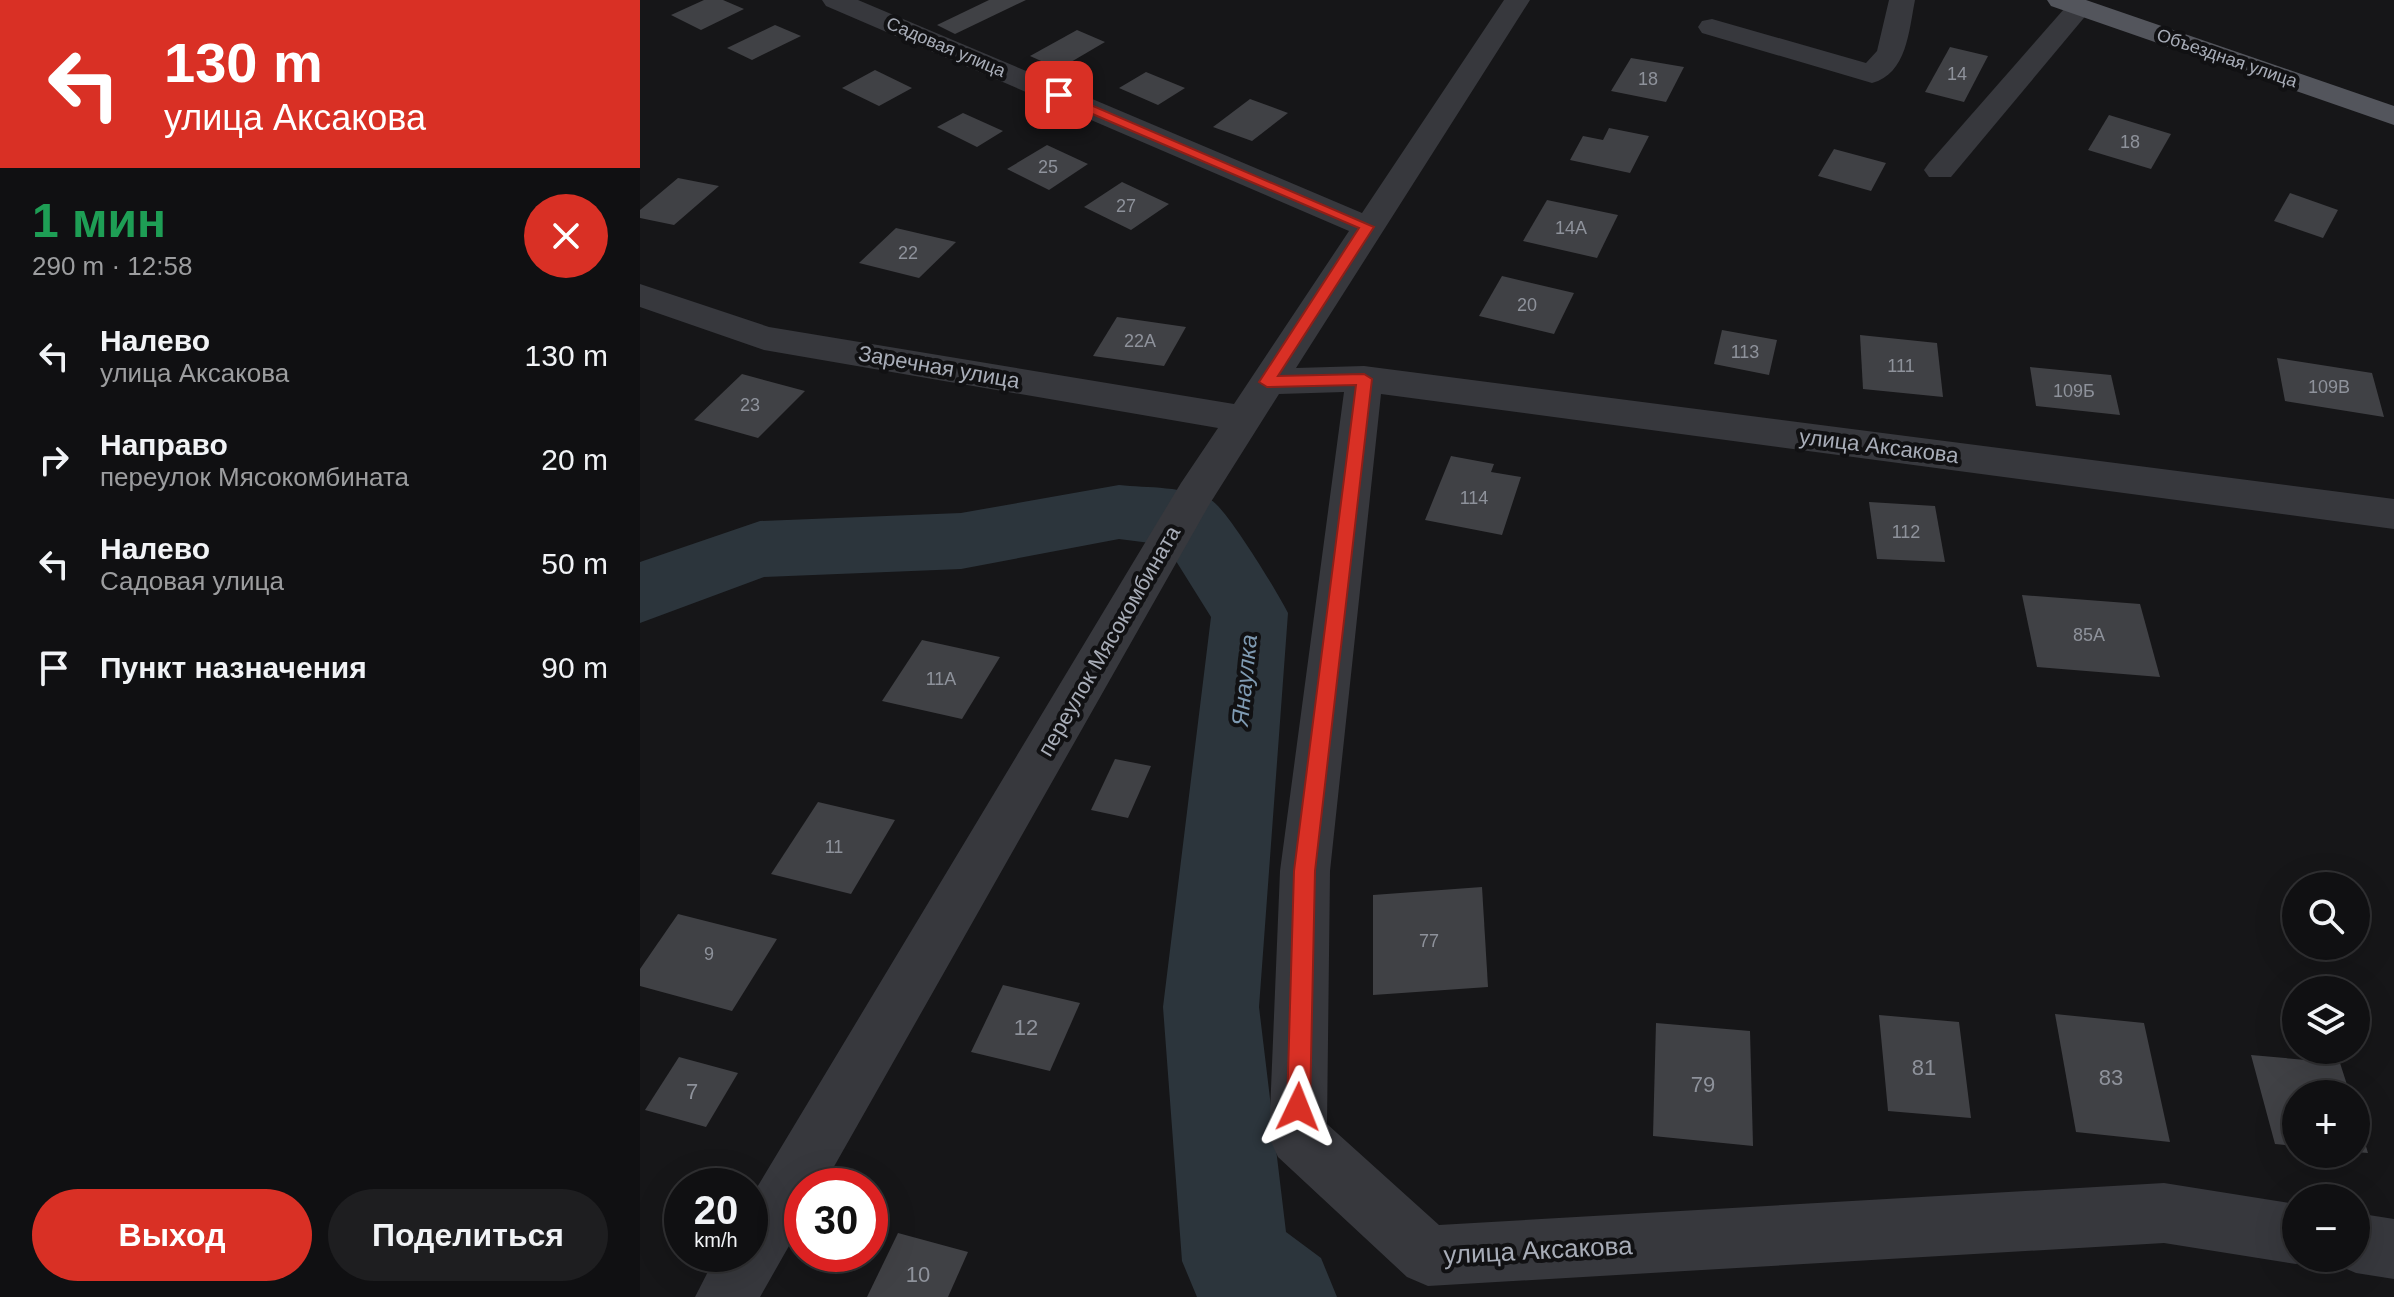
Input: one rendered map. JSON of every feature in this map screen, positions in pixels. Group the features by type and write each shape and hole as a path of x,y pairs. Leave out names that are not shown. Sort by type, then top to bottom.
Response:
{"main road":[{"name":"Объездная улица","path":"2070,4 2394,116"}],"street":[{"name":"Садовая улица","path":"835,0 1367,227"},
{"name":"переулок Мясокомбината","path":"726,1297 1195,494 1517,0"},
{"path":"1712,27 1872,74 1891,53 1902,0"},
{"path":"1940,170 2070,4"},
{"name":"Заречная улица","path":"640,295 764,338 1255,400"},
{"name":"улица Аксакова","path":"1255,400 1364,379 2394,514"},
{"name":"улица Аксакова","path":"1364,379 1305,871 1298,1137 1330,1167 1428,1256 2164,1213 2282,1232"},
{"path":"2370,1245 2394,1249"}],"building":[{"path":"704,0 723,0 744,9 701,30 671,15"},
{"path":"989,0 1026,0 955,34 937,25"},
{"path":"775,25 801,36 752,60 727,48"},
{"path":"1077,30 1105,42 1059,69 1030,56"},
{"path":"1950,47 1988,56 1964,102 1925,92"},
{"path":"1631,58 1684,67 1666,102 1611,91"},
{"path":"875,70 912,88 879,106 842,88"},
{"path":"1146,72 1185,88 1158,105 1119,88"},
{"path":"1250,99 1288,113 1252,141 1213,127"},
{"path":"963,113 1003,131 977,147 937,127"},
{"path":"2109,115 2171,134 2151,169 2088,150"},
{"path":"1609,128 1649,136 1630,173 1570,160 1583,136 1603,140"},
{"path":"1047,145 1088,164 1049,190 1007,169"},
{"path":"1834,149 1886,163 1871,191 1818,176"},
{"path":"678,178 719,186 674,225 640,218 640,210"},
{"path":"1122,182 1169,204 1131,230 1084,207"},
{"path":"2290,193 2338,210 2323,238 2274,221"},
{"path":"1547,200 1618,215 1597,258 1523,241"},
{"path":"896,228 956,242 919,278 859,263"},
{"path":"1502,276 1574,293 1554,334 1479,316"},
{"path":"1117,317 1186,327 1164,366 1093,356"},
{"path":"1722,330 1777,340 1769,375 1714,364"},
{"path":"1860,335 1937,343 1943,397 1863,389"},
{"path":"2277,358 2372,373 2384,417 2285,401"},
{"path":"2030,367 2111,375 2120,415 2036,406"},
{"path":"742,374 805,391 758,438 694,420"},
{"path":"1451,456 1494,464 1491,472 1521,477 1502,535 1425,520"},
{"path":"1869,502 1935,506 1945,562 1877,559"},
{"path":"2022,595 2140,604 2160,677 2037,667"},
{"path":"922,640 1000,657 962,719 882,701"},
{"path":"1115,759 1151,766 1128,818 1091,810"},
{"path":"818,802 895,820 851,894 771,874"},
{"path":"1482,887 1488,987 1373,995 1373,895"},
{"path":"678,914 777,939 732,1011 640,986 640,969"},
{"path":"1003,985 1080,1003 1050,1071 971,1052"},
{"path":"2055,1014 2144,1023 2170,1142 2076,1132"},
{"path":"1879,1015 1959,1022 1971,1118 1888,1111"},
{"path":"1656,1023 1750,1031 1753,1146 1653,1136"},
{"path":"2251,1055 2282,1058 2282,1064 2340,1064 2345,1080 2282,1080 2282,1145 2275,1144"},
{"path":"679,1057 738,1073 706,1127 645,1110"},
{"path":"898,1233 968,1252 948,1297 867,1297 879,1272 888,1272 888,1254"}],"waterway":[{"name":"Янаулка","path":"640,593 760,549 961,541 1119,512 1188,520 1250,613 1211,1007 1236,1261 1282,1297"}],"route":[{"path":"1059,95 1367,227 1267,382 1364,379 1305,871 1298,1107"}]}
